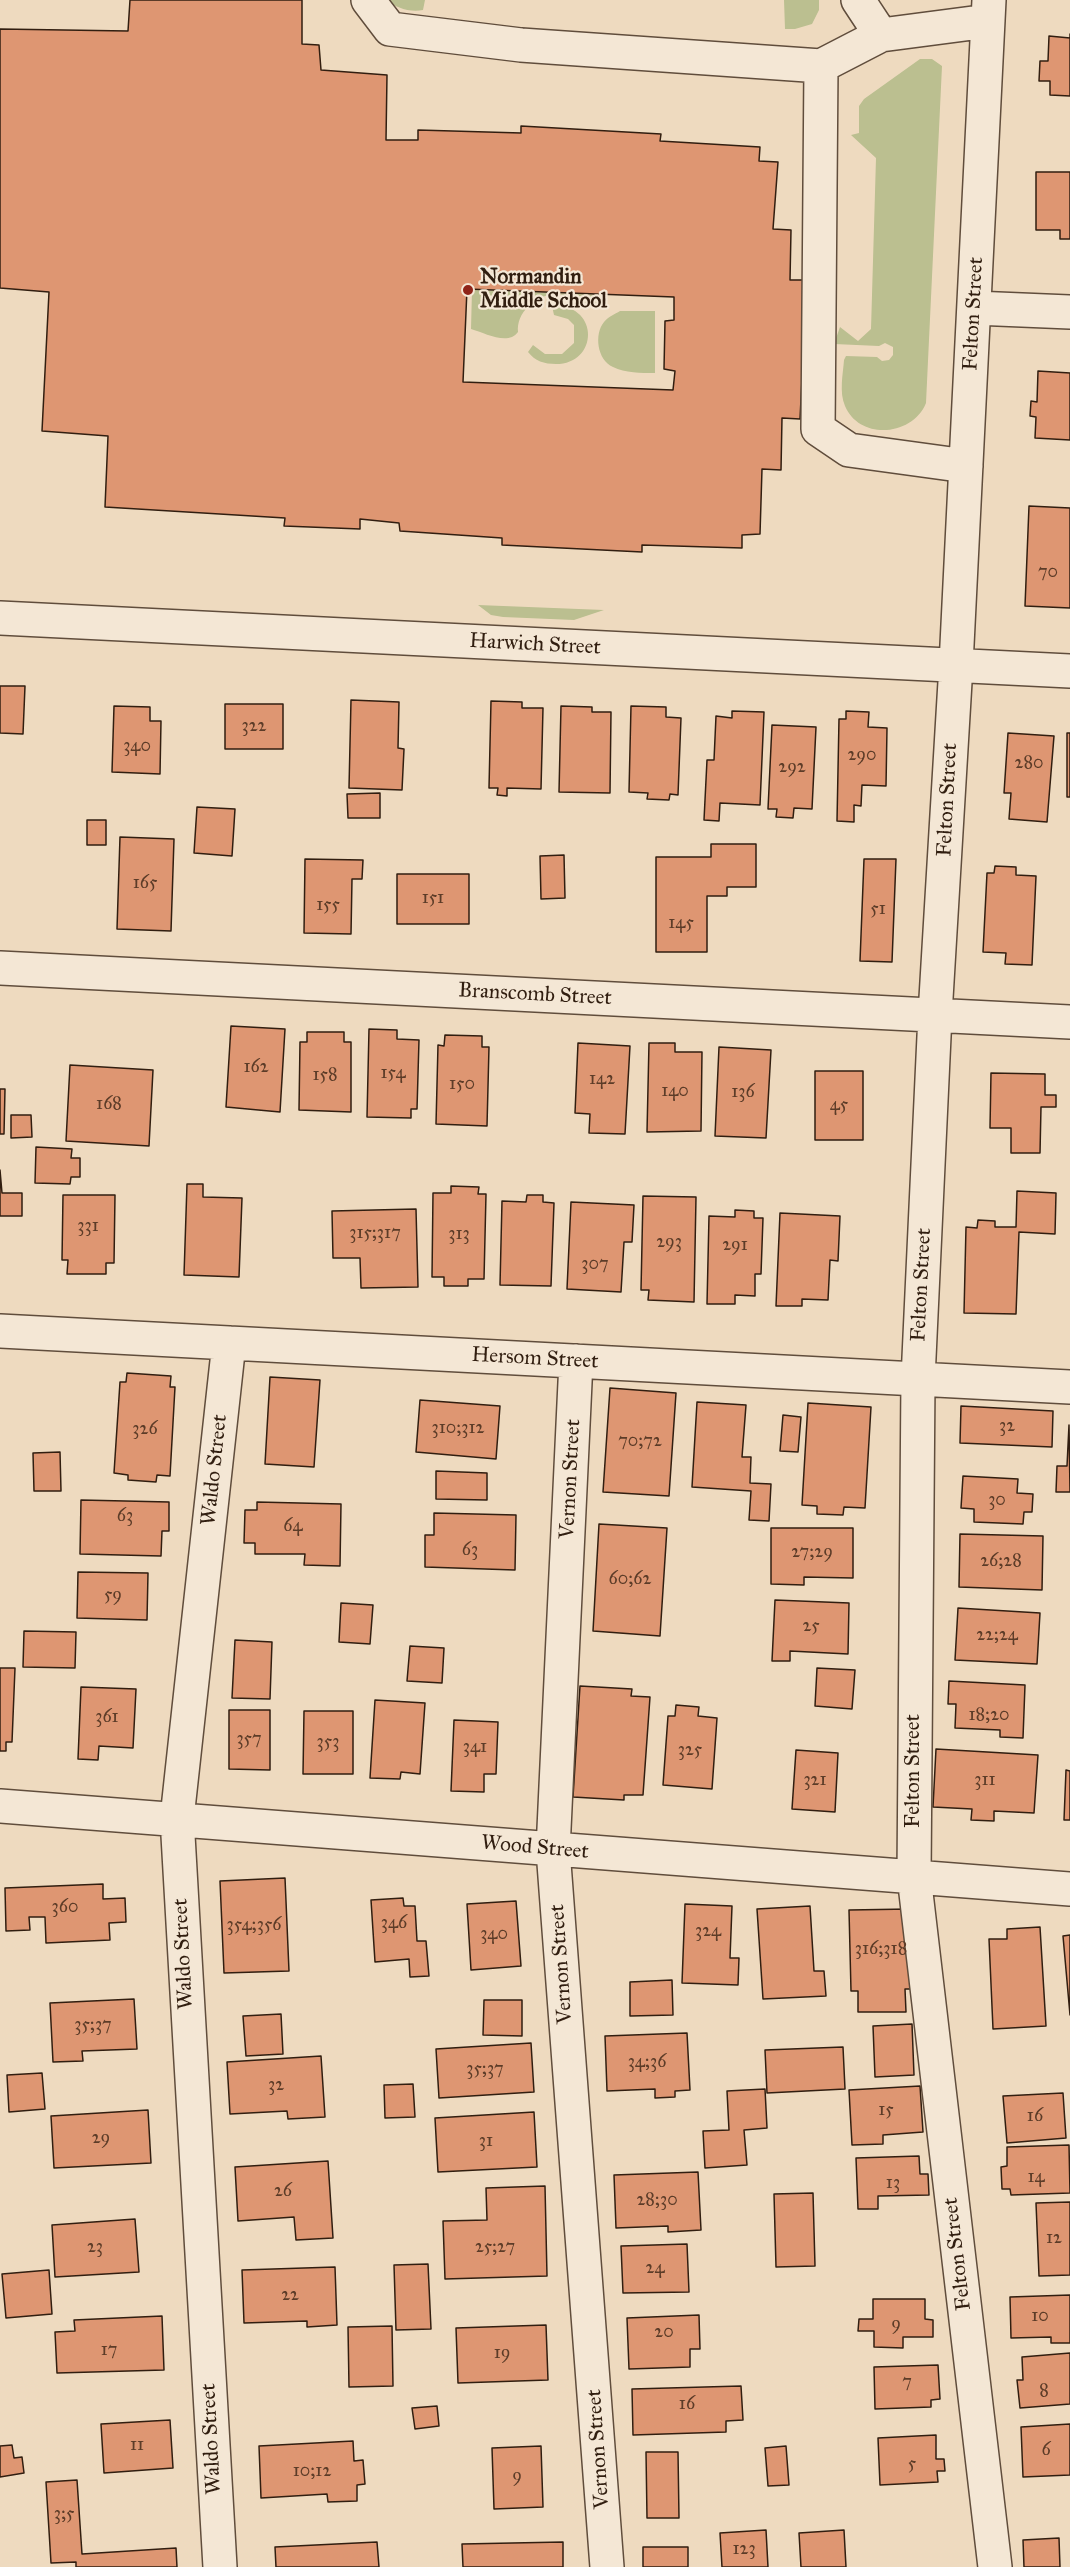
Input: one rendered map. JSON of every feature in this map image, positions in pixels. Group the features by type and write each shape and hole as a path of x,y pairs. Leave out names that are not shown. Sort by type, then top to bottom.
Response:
{"street":[{"path":"368,0 390,29 521,45 821,66 882,35 989,11"},
{"path":"858,0 882,35"},
{"name":"Felton Street","path":"989,11 956,665 934,1015 918,1379 914,1876 995,2567"},
{"path":"821,66 818,429 849,450 966,466"},
{"path":"974,308 1070,312"},
{"name":"Harwich Street","path":"0,618 1070,671"},
{"name":"Branscomb Street","path":"0,968 1070,1022"},
{"name":"Hersom Street","path":"0,1331 1070,1387"},
{"name":"Waldo Street","path":"220,2567 177,1818 229,1342"},
{"name":"Vernon Street","path":"576,1361 553,1850 607,2567"},
{"name":"Wood Street","path":"0,1806 1070,1889"}],"green space":[{"path":"385,0 425,0 423,10 413,11"},
{"path":"784,0 819,0 819,10 812,24 795,29 785,29"},
{"path":"920,59 932,59 942,66 926,403 919,414 899,428 874,429 862,425 852,417 845,406 842,389 844,360 846,356 877,357 882,361 889,360 893,355 893,347 885,343 879,346 834,344 840,327 858,341 871,329 876,158 851,135 859,133 859,106 864,99"},
{"path":"472,290 601,295 607,304 587,304 561,294 551,294 541,298 523,312 518,332 514,336 502,338 471,329"},
{"path":"552,306 568,308 579,314 586,323 588,334 586,345 580,355 570,361 556,364 537,360 528,352 533,345 545,354 562,354 574,343 574,325 568,319 554,315"},
{"path":"620,311 655,311 655,373 623,370 613,367 603,359 598,340 601,327 607,319"},
{"path":"478,605 604,610 574,620 503,617 491,615"}],"building":[{"path":"130,0 302,0 302,44 319,45 321,70 387,75 386,140 418,140 418,130 521,133 521,126 661,134 660,141 760,147 759,161 778,162 773,229 791,230 790,280 807,280 800,419 782,418 781,470 762,469 760,534 742,535 742,548 642,545 642,552 502,545 502,538 400,531 399,523 360,519 360,529 284,526 285,518 105,507 108,436 42,431 49,292 0,288 0,29 128,31","holes":["467,289 674,297 674,320 665,321 664,369 675,371 673,390 463,382"]},
{"path":"1049,36 1070,38 1070,96 1050,95 1050,81 1039,81 1040,61 1048,61"},
{"path":"1036,172 1070,172 1070,239 1060,239 1060,230 1036,230"},
{"path":"1038,371 1070,373 1070,440 1035,438 1036,417 1030,416 1031,401 1037,402"},
{"path":"1029,506 1070,508 1070,608 1025,606"},
{"path":"0,686 25,686 23,734 0,733"},
{"path":"351,700 399,702 398,748 404,749 402,790 349,788"},
{"path":"491,701 522,702 522,708 543,708 541,789 507,788 507,796 497,795 498,788 489,788"},
{"path":"225,704 283,704 283,749 225,749"},
{"path":"114,706 150,707 150,721 161,721 160,774 112,772"},
{"path":"561,706 592,707 592,712 611,712 610,793 559,792"},
{"path":"631,706 666,707 666,717 681,718 678,795 670,794 669,800 647,799 648,793 629,792"},
{"path":"732,711 764,712 760,805 720,803 719,821 704,820 707,760 714,760 716,716 732,718"},
{"path":"846,711 869,712 868,727 887,728 886,786 862,785 861,806 854,805 854,822 837,821 839,719 846,719"},
{"path":"772,725 816,727 812,809 794,808 793,818 776,817 777,809 768,809"},
{"path":"1008,733 1054,736 1047,822 1009,819 1011,793 1004,793"},
{"path":"1067,733 1070,733 1070,797 1067,797"},
{"path":"380,793 380,818 348,818 347,794"},
{"path":"197,807 235,809 232,856 194,853"},
{"path":"87,820 106,820 106,845 87,845"},
{"path":"120,837 174,839 171,931 117,929"},
{"path":"711,844 756,844 756,887 727,887 727,896 707,896 707,952 656,952 656,857 711,857"},
{"path":"564,855 565,898 541,899 540,856"},
{"path":"305,859 363,860 362,879 352,879 351,934 304,933"},
{"path":"864,859 896,859 892,962 860,961"},
{"path":"995,866 1016,867 1016,875 1036,876 1032,965 1005,964 1006,953 983,952 987,873 994,873"},
{"path":"397,874 469,874 469,924 397,924"},
{"path":"231,1026 285,1029 280,1112 226,1107"},
{"path":"369,1029 397,1030 397,1039 419,1040 417,1109 411,1109 411,1118 367,1117"},
{"path":"307,1032 344,1032 344,1042 351,1042 351,1112 299,1110 300,1042 307,1042"},
{"path":"445,1035 482,1036 482,1047 489,1047 487,1126 436,1124 438,1045 444,1046"},
{"path":"578,1043 630,1046 625,1134 589,1133 590,1114 575,1113"},
{"path":"649,1043 675,1043 675,1052 702,1052 701,1131 647,1132"},
{"path":"719,1047 771,1050 766,1138 715,1136"},
{"path":"70,1065 153,1070 149,1146 66,1141"},
{"path":"815,1071 863,1071 863,1140 815,1140"},
{"path":"991,1073 1045,1074 1045,1095 1056,1095 1056,1107 1041,1107 1040,1153 1011,1153 1011,1128 990,1128"},
{"path":"0,1089 5,1089 4,1134 0,1134"},
{"path":"11,1115 31,1115 32,1137 11,1138"},
{"path":"36,1147 72,1149 71,1158 80,1158 80,1177 71,1177 70,1184 35,1183"},
{"path":"0,1170 2,1193 22,1193 22,1216 0,1216"},
{"path":"187,1184 203,1184 203,1197 242,1198 239,1277 184,1275"},
{"path":"451,1186 479,1187 478,1194 486,1194 484,1279 468,1279 468,1286 444,1286 444,1277 432,1277 433,1193 451,1193"},
{"path":"1017,1191 1056,1193 1055,1234 1019,1232 1016,1314 964,1313 966,1227 977,1228 978,1220 995,1221 995,1227 1016,1227"},
{"path":"63,1195 115,1195 114,1263 106,1263 106,1274 67,1274 68,1260 62,1260"},
{"path":"527,1195 543,1195 543,1202 554,1203 551,1286 500,1285 502,1201 526,1202"},
{"path":"643,1196 696,1197 694,1302 648,1300 649,1290 641,1290"},
{"path":"571,1202 634,1205 632,1242 624,1242 621,1292 567,1289"},
{"path":"416,1209 418,1287 361,1288 360,1258 333,1258 332,1211"},
{"path":"735,1210 754,1211 754,1218 763,1218 761,1274 755,1274 755,1296 735,1295 735,1304 707,1304 709,1216 735,1217"},
{"path":"780,1213 840,1216 838,1261 830,1260 828,1300 802,1299 802,1306 776,1306"},
{"path":"127,1373 171,1376 170,1387 175,1387 170,1476 157,1475 156,1482 128,1480 128,1475 114,1473 120,1382 126,1382"},
{"path":"270,1377 320,1380 314,1467 265,1464"},
{"path":"610,1388 676,1393 669,1496 603,1492"},
{"path":"420,1400 500,1406 496,1459 416,1452"},
{"path":"697,1402 746,1405 742,1457 751,1457 750,1483 771,1484 769,1521 749,1520 751,1491 692,1487"},
{"path":"808,1403 871,1407 865,1508 844,1507 843,1515 817,1514 817,1506 802,1505"},
{"path":"961,1406 1053,1411 1052,1447 960,1443"},
{"path":"783,1415 801,1417 798,1452 780,1451"},
{"path":"1069,1425 1070,1492 1056,1492 1057,1466 1067,1466"},
{"path":"60,1452 61,1491 34,1491 33,1453"},
{"path":"436,1471 487,1473 487,1500 436,1499"},
{"path":"963,1476 1018,1479 1017,1493 1033,1494 1032,1512 1024,1512 1023,1524 974,1522 974,1509 961,1508"},
{"path":"81,1500 169,1502 169,1531 162,1531 161,1556 80,1554"},
{"path":"257,1502 341,1504 340,1566 304,1565 305,1554 255,1554 255,1543 244,1543 245,1510 257,1510"},
{"path":"434,1513 516,1515 515,1570 425,1567 425,1535 434,1535"},
{"path":"599,1524 667,1528 660,1636 593,1631"},
{"path":"771,1528 853,1528 853,1578 804,1577 804,1585 771,1584"},
{"path":"960,1534 1043,1536 1042,1590 959,1587"},
{"path":"78,1572 148,1573 147,1620 77,1618"},
{"path":"775,1600 849,1603 848,1654 790,1651 790,1661 772,1661"},
{"path":"341,1603 373,1605 370,1644 339,1642"},
{"path":"958,1608 1040,1613 1037,1664 955,1660"},
{"path":"24,1631 76,1632 75,1668 23,1667"},
{"path":"235,1640 272,1642 270,1699 232,1698"},
{"path":"410,1646 444,1648 442,1683 407,1681"},
{"path":"0,1668 15,1668 12,1742 6,1742 6,1751 0,1751"},
{"path":"817,1668 855,1670 852,1709 815,1706"},
{"path":"949,1681 1025,1685 1023,1738 1000,1737 1000,1730 955,1728 956,1704 948,1704"},
{"path":"580,1686 632,1689 631,1696 650,1697 643,1795 624,1795 624,1800 573,1797"},
{"path":"81,1687 136,1689 133,1748 99,1746 98,1760 78,1759"},
{"path":"375,1700 425,1703 420,1774 401,1772 400,1779 370,1778"},
{"path":"676,1705 699,1707 698,1716 717,1718 712,1789 663,1785 668,1716 675,1716"},
{"path":"229,1710 270,1710 270,1770 229,1769"},
{"path":"304,1711 353,1711 353,1774 303,1774"},
{"path":"454,1720 498,1722 496,1774 484,1774 484,1792 451,1791"},
{"path":"936,1749 1038,1755 1034,1813 994,1811 994,1821 971,1820 972,1809 933,1807"},
{"path":"796,1750 838,1753 835,1812 792,1809"},
{"path":"1066,1770 1070,1771 1070,1820 1064,1820"},
{"path":"285,1878 289,1971 224,1973 220,1881"},
{"path":"103,1884 103,1899 125,1898 126,1922 109,1923 110,1940 46,1943 45,1917 29,1917 30,1930 6,1931 5,1888"},
{"path":"403,1898 404,1906 415,1906 417,1941 426,1941 429,1976 410,1977 409,1959 375,1962 371,1900"},
{"path":"516,1901 521,1966 471,1970 467,1904"},
{"path":"685,1904 732,1906 730,1958 739,1958 738,1985 682,1983"},
{"path":"810,1906 814,1971 824,1971 826,1996 763,1999 757,1909"},
{"path":"910,1909 912,1989 905,1989 906,2012 858,2012 858,1991 851,1991 849,1910"},
{"path":"1040,1927 1046,2026 993,2029 989,1939 1007,1939 1007,1929"},
{"path":"1070,1935 1070,2015 1063,1936"},
{"path":"672,1980 673,2015 630,2016 630,1982"},
{"path":"134,1999 137,2049 82,2051 83,2061 53,2062 50,2003"},
{"path":"484,2000 522,2000 522,2036 483,2035"},
{"path":"281,2014 283,2054 246,2056 243,2016"},
{"path":"912,2024 914,2075 875,2077 873,2026"},
{"path":"687,2033 690,2090 675,2091 675,2097 655,2098 655,2089 607,2091 605,2036"},
{"path":"531,2043 534,2092 439,2098 436,2049"},
{"path":"843,2047 845,2089 767,2093 765,2050"},
{"path":"321,2056 325,2117 288,2119 287,2111 230,2114 227,2062"},
{"path":"42,2073 45,2109 9,2112 7,2075"},
{"path":"413,2084 415,2117 385,2118 384,2085"},
{"path":"920,2086 923,2132 883,2135 883,2144 852,2145 849,2090"},
{"path":"765,2089 767,2128 744,2130 747,2165 705,2168 703,2131 729,2130 727,2091"},
{"path":"1063,2093 1066,2138 1007,2143 1003,2096"},
{"path":"148,2110 151,2163 54,2168 51,2116"},
{"path":"534,2112 537,2167 438,2172 435,2118"},
{"path":"1069,2145 1070,2193 1011,2195 1010,2189 1002,2189 1001,2167 1007,2166 1007,2147"},
{"path":"919,2156 920,2174 928,2174 929,2195 878,2196 878,2209 858,2209 856,2158"},
{"path":"328,2161 333,2238 296,2240 294,2217 238,2221 235,2167"},
{"path":"698,2172 701,2230 668,2232 668,2226 616,2228 614,2175"},
{"path":"545,2186 547,2276 445,2279 443,2221 487,2220 486,2188"},
{"path":"813,2193 815,2266 776,2267 774,2194"},
{"path":"1070,2202 1070,2275 1039,2276 1036,2203"},
{"path":"135,2219 139,2272 55,2277 52,2225"},
{"path":"687,2244 689,2292 623,2293 621,2246"},
{"path":"428,2264 431,2329 396,2330 394,2265"},
{"path":"335,2267 337,2325 307,2327 307,2321 244,2323 242,2270"},
{"path":"49,2270 52,2314 6,2318 2,2274"},
{"path":"1070,2295 1070,2343 1051,2343 1051,2337 1011,2338 1010,2297"},
{"path":"873,2299 925,2299 925,2319 933,2320 933,2337 903,2337 903,2348 874,2347 874,2331 858,2331 859,2319 873,2319"},
{"path":"699,2315 700,2349 690,2349 690,2367 629,2369 627,2318"},
{"path":"162,2316 164,2370 57,2373 55,2332 75,2331 74,2320"},
{"path":"546,2325 548,2380 458,2383 456,2328"},
{"path":"392,2326 393,2386 349,2387 348,2327"},
{"path":"1070,2353 1070,2404 1020,2408 1017,2380 1023,2380 1022,2357"},
{"path":"938,2365 940,2399 931,2400 931,2407 875,2409 874,2367"},
{"path":"741,2386 743,2420 726,2421 726,2432 633,2435 632,2389"},
{"path":"437,2406 439,2426 415,2429 412,2408"},
{"path":"170,2420 173,2468 104,2473 101,2424"},
{"path":"1070,2424 1070,2475 1023,2477 1021,2427"},
{"path":"936,2435 936,2459 944,2459 945,2471 937,2471 938,2482 880,2485 878,2438"},
{"path":"353,2441 354,2461 363,2460 365,2484 357,2485 357,2501 328,2502 327,2494 261,2498 259,2446"},
{"path":"12,2445 14,2458 22,2457 24,2473 0,2477 0,2446"},
{"path":"541,2446 543,2507 494,2509 492,2448"},
{"path":"786,2446 789,2485 768,2486 765,2448"},
{"path":"646,2452 678,2452 679,2518 647,2518"},
{"path":"77,2480 82,2554 176,2548 177,2567 76,2567 76,2562 51,2563 46,2482"},
{"path":"766,2530 768,2567 722,2567 720,2533"},
{"path":"844,2530 846,2567 801,2567 799,2533"},
{"path":"1059,2538 1060,2567 1024,2567 1023,2540"},
{"path":"377,2542 379,2567 276,2567 275,2547"},
{"path":"563,2542 563,2567 463,2567 462,2544"},
{"path":"643,2547 688,2547 688,2567 643,2567"}],"place":[{"name":"Normandin Middle School","path":"468,290"}]}
